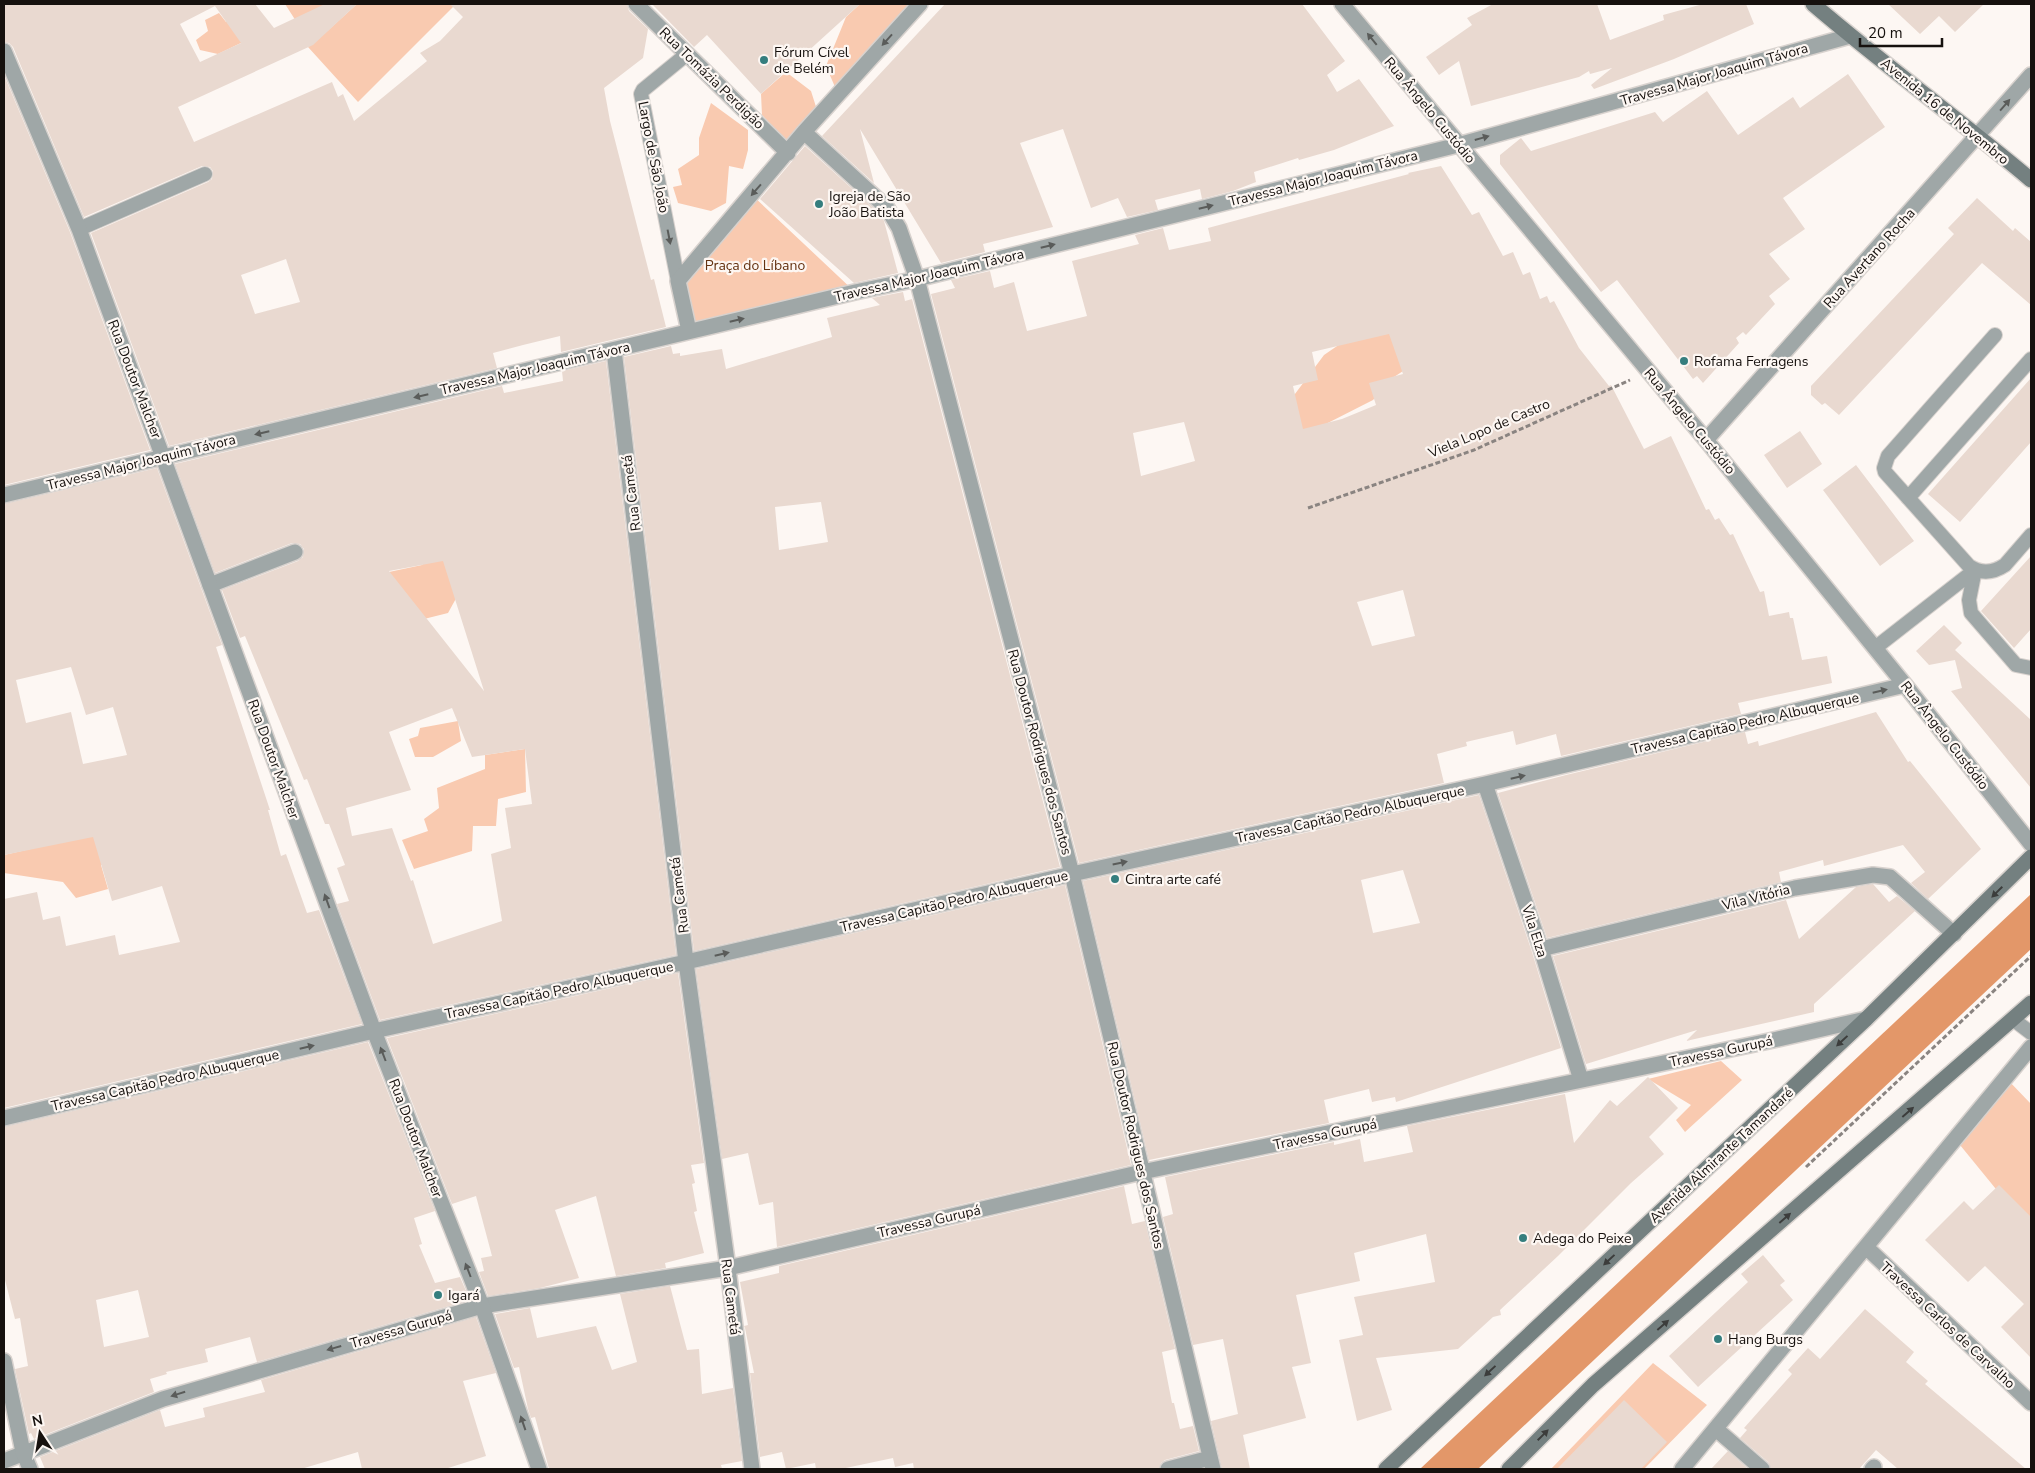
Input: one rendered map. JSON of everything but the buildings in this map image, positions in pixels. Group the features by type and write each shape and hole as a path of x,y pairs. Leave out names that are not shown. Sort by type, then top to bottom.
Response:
{"main road":[{"name":"Avenida 16 de Novembro","path":"1813,4 1850,36 1978,135 2031,180"},
{"name":"Avenida Almirante Tamandaré","path":"1386,1469 1866,1018 2031,857"},
{"path":"1509,1469 1593,1385 2014,1020 2031,1003"}],"street":[{"name":"Rua Tomázia Perdigão","path":"636,4 788,153"},
{"path":"678,281 804,132 920,4"},
{"name":"Rua Ângelo Custódio","path":"1342,4 1706,440 1876,648 2031,844"},
{"name":"Travessa Major Joaquim Távora","path":"4,496 164,456 917,279 1458,145 1850,36"},
{"name":"Rua Doutor Malcher","path":"4,51 79,229 374,1031 482,1306 539,1469"},
{"name":"Rua Avertano Rocha","path":"1706,440 2031,75"},
{"name":"Rua Doutor Rodrigues dos Santos","path":"804,132 887,208 899,228 917,279 1072,874 1212,1464"},
{"name":"Largo de São João","path":"678,281 689,332"},
{"name":"Rua Cametá","path":"614,350 686,962 728,1268 752,1469"},
{"path":"210,585 295,552"},
{"name":"Travessa Capitão Pedro Albuquerque","path":"4,1118 374,1031 1072,874 1485,784 1905,685"},
{"name":"Vila Elza","path":"1485,784 1541,949 1581,1080"},
{"name":"Vila Vitória","path":"1541,949 1795,888 1873,875 1890,877 1954,934"},
{"name":"Travessa Gurupá","path":"4,1461 163,1399 482,1306 728,1268 1142,1172 1769,1041 1866,1018"},
{"path":"1682,1469 2031,1046"},
{"name":"Travessa Carlos de Carvalho","path":"1866,1247 2031,1403"},
{"path":"4,1361 23,1452 30,1469"},
{"path":"1716,1429 1762,1469"},
{"path":"1168,1469 1212,1464"}],"lane":[{"name":"Largo de São João","path":"678,281 641,94 643,90 687,54"},
{"path":"79,229 205,174"},
{"path":"1995,335 1888,456 1884,468 1885,472 1908,498 1969,566 1975,570 1981,572 2000,569 2031,535"},
{"path":"1908,498 2031,359"},
{"path":"1876,648 1975,570"},
{"path":"1975,570 1969,600 1971,614 2016,665 2031,668"},
{"path":"2014,1020 2031,1033"}],"path":[{"name":"Viela Lopo de Castro","path":"1308,508 1474,450 1648,371"}],"green space":[{"path":"285,4 329,5 324,34 357,4 456,4 358,102 308,47"},
{"path":"860,4 910,4 835,87 826,66 846,17"},
{"path":"219,13 226,22 238,16 245,41 218,54 200,50 196,40 208,31 205,20"},
{"path":"786,72 811,91 817,110 787,142 762,115 761,94"},
{"path":"711,103 748,130 748,150 743,169 729,166 726,203 711,211 678,203 673,187 682,185 678,169 699,155 699,138"},
{"name":"Praça do Líbano","path":"752,195 855,292 689,331 678,276"},
{"path":"1394,326 1409,367 1391,379 1373,400 1316,429 1275,432 1289,402 1324,355 1356,333"},
{"path":"442,545 459,593 448,613 400,625 389,572 422,565"},
{"path":"458,721 461,741 433,757 415,757 409,739 418,736 420,728"},
{"path":"525,749 526,792 498,799 496,826 473,826 472,851 414,869 402,840 428,831 424,819 439,808 437,788 485,769 485,755"},
{"path":"108,834 112,862 101,865 108,889 76,898 63,882 4,873 4,855 87,836"},
{"path":"1721,1061 1742,1080 1685,1132 1676,1120 1691,1105 1648,1079"},
{"path":"2007,1079 2031,1104 2031,1232 1960,1145"},
{"path":"1653,1363 1707,1405 1644,1469 1551,1469"}],"shaded area":[{"path":"2031,894 2031,949 1478,1469 1420,1469"}],"place":[{"name":"Fórum Cível de Belém","path":"764,60"},
{"name":"Igreja de São João Batista","path":"819,204"},
{"name":"Rofama Ferragens","path":"1684,361"},
{"name":"Cintra arte café","path":"1115,879"},
{"name":"Adega do Peixe","path":"1523,1238"},
{"name":"Igará","path":"438,1295"},
{"name":"Hang Burgs","path":"1718,1339"}]}
